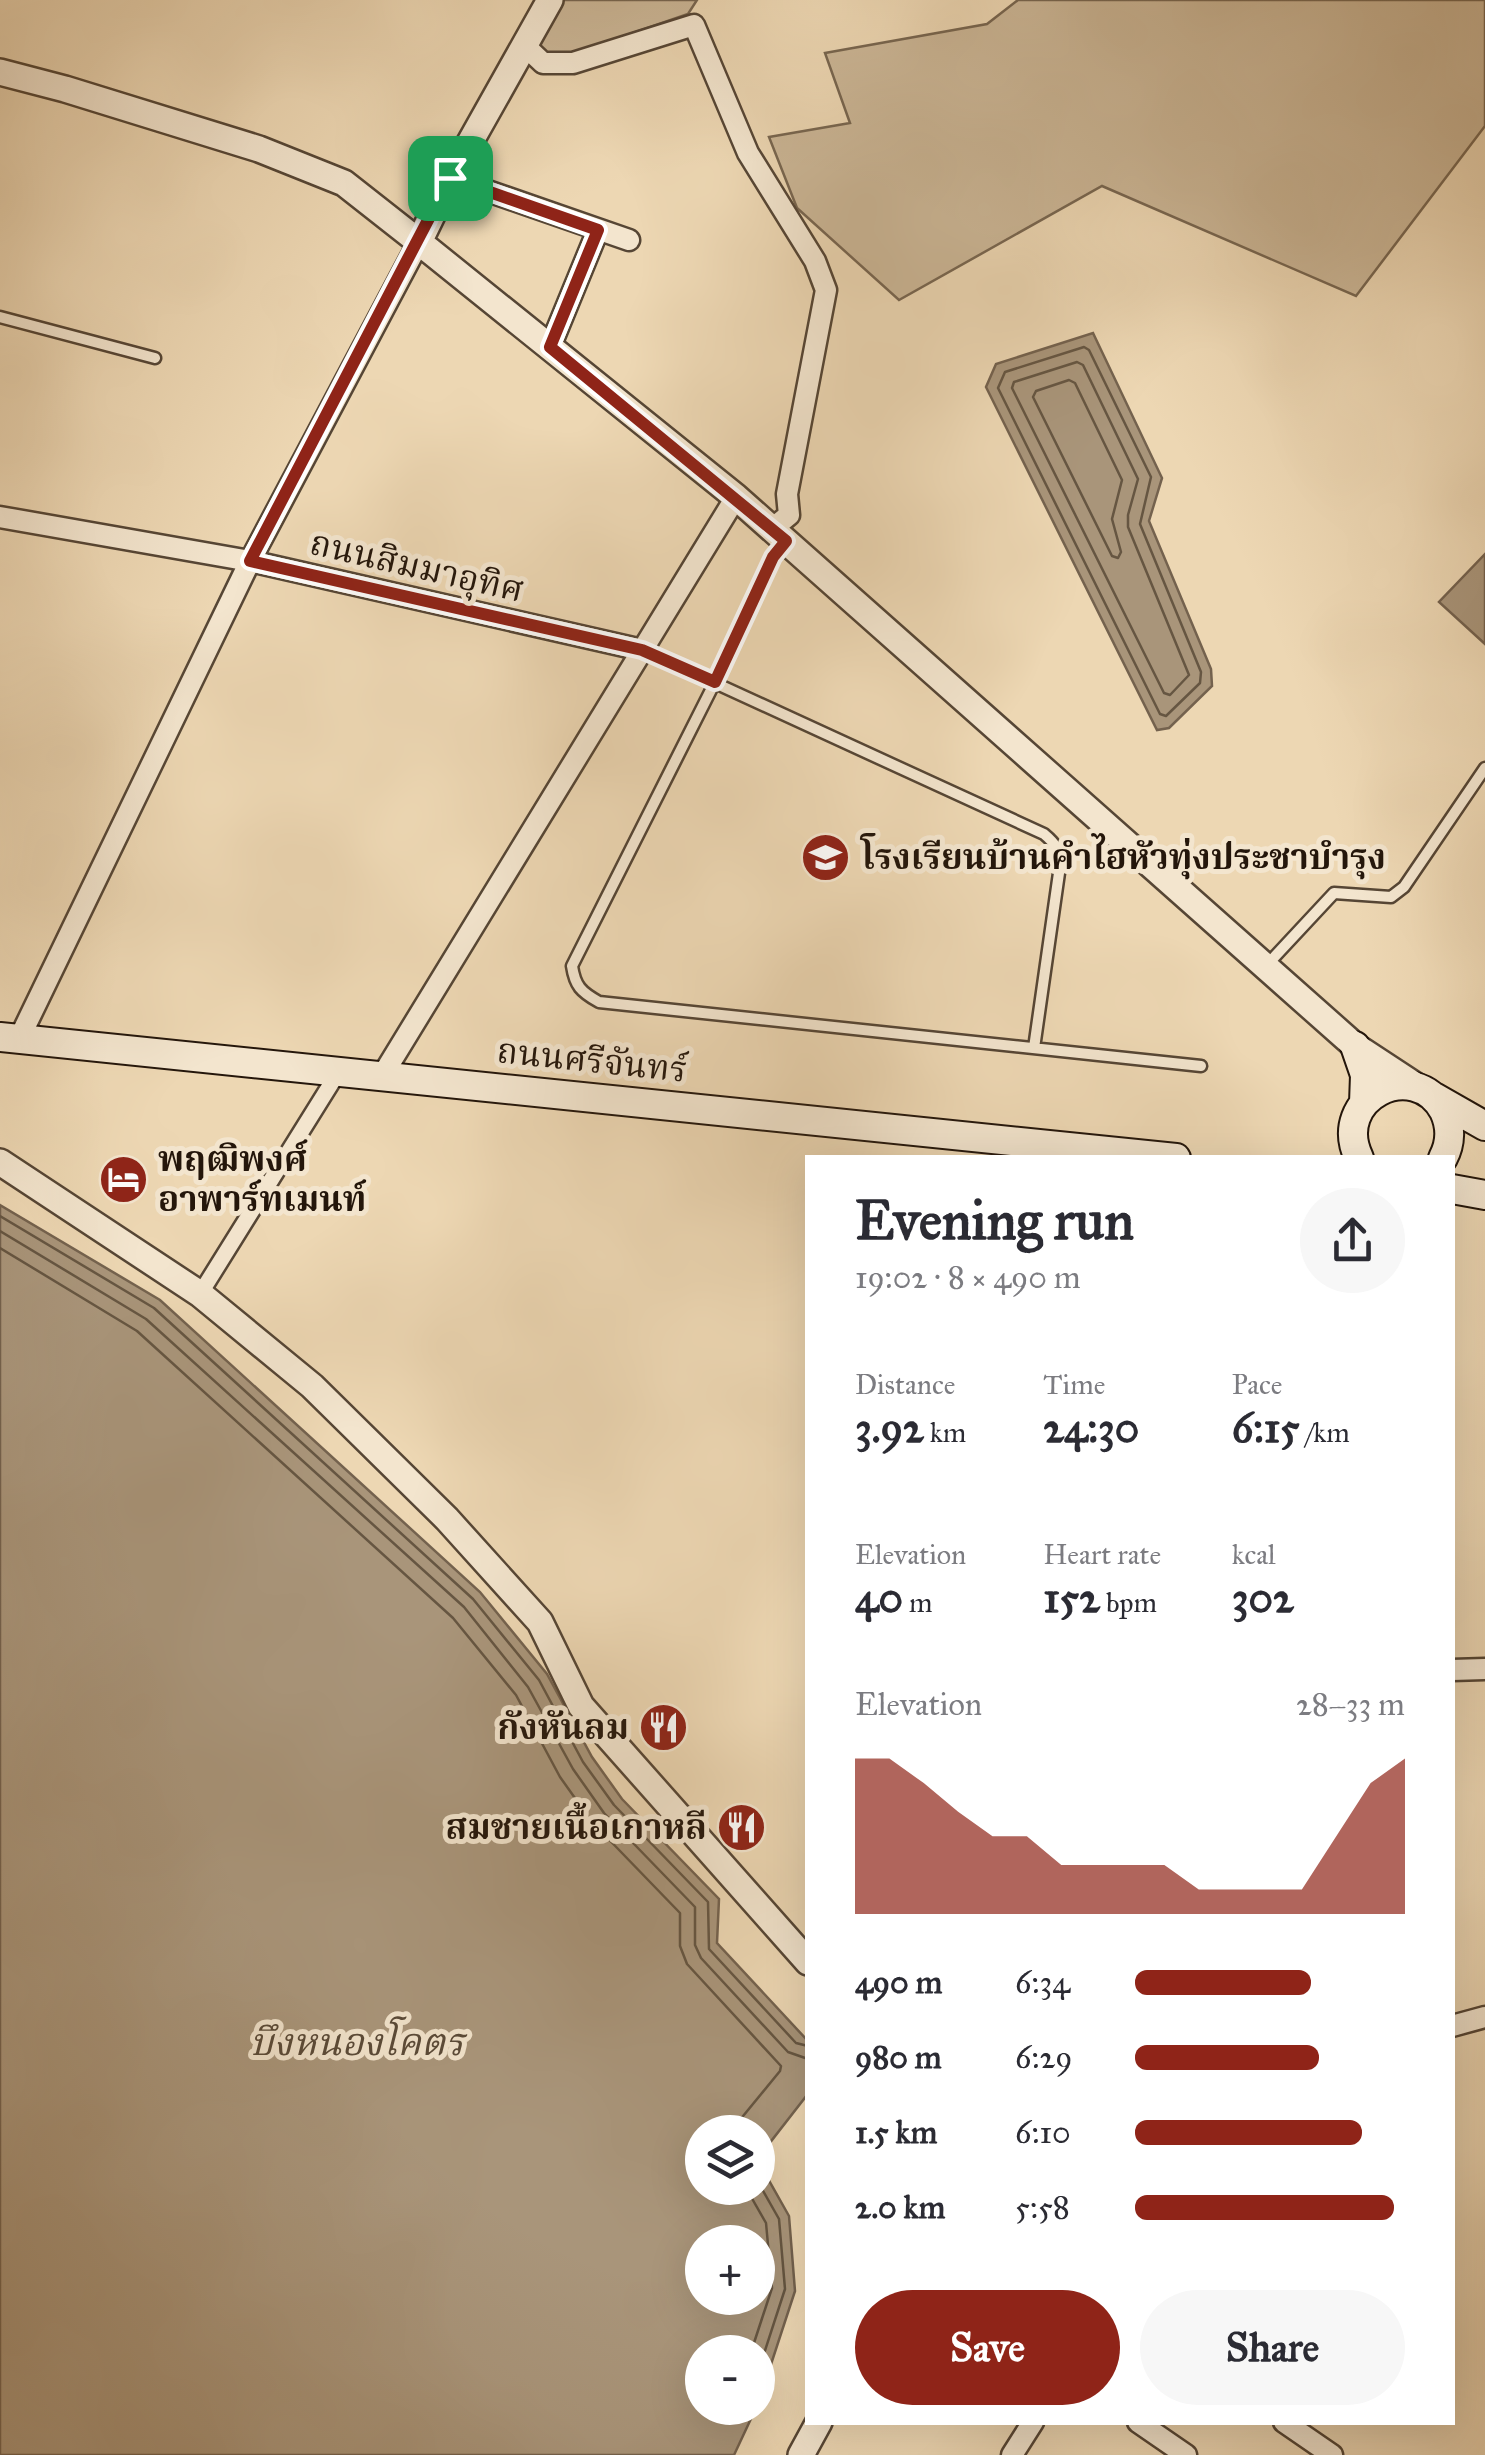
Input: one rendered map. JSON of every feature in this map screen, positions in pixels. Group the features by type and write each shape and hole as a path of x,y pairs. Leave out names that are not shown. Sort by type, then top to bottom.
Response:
{"main road":[{"name":"ถนนศรีจันทร์","path":"9,1038 382,1076 1004,1149 1119,1155"},
{"path":"1348,1152 1353,1126 1364,1103 1365,1075 1355,1046"},
{"path":"1364,1103 1387,1088 1416,1088 1485,1126"},
{"path":"1428,1094 1448,1119 1450,1135 1444,1155"},
{"path":"1455,1190 1485,1195"}],"street":[{"path":"9,1038 250,561 450,178 550,0"},
{"path":"525,46 543,63 573,63 694,25 748,153 815,261 826,290 787,494 789,515 779,535"},
{"path":"0,72 65,88 259,149 344,182 736,497 1355,1046 1428,1094"},
{"path":"450,178 628,240"},
{"path":"550,347 598,230"},
{"path":"382,1076 736,497"},
{"name":"ถนนสิมมาอุทิศ","path":"0,517 250,561 642,650"},
{"path":"200,1294 339,1072"},
{"path":"0,1162 200,1294 312,1386 447,1519 540,1622 581,1706 805,1959"},
{"path":"1455,1670 1485,1669"},
{"path":"1455,2025 1485,2018"},
{"path":"801,2455 817,2425"},
{"path":"1012,2455 1030,2425"},
{"path":"1142,2425 1186,2455"},
{"path":"1288,2425 1332,2455"}],"lane":[{"path":"0,317 155,358"},
{"path":"779,535 773,557 715,682 572,966 582,993 600,1002 1201,1066"},
{"path":"642,650 1055,842 1060,866 1034,1048"},
{"path":"1266,967 1334,894 1391,898 1404,887 1485,768"}],"shaded area":[{"path":"562,0 697,0 688,14 569,55 544,58 538,48"},
{"path":"1018,0 1485,0 1485,126 1356,296 1102,186 899,300 797,208 769,137 850,123 825,53 987,24"}],"water":[{"path":"1093,333 1162,478 1149,521 1211,669 1212,686 1169,728 1157,730 986,387 996,364"},
{"path":"1485,554 1485,644 1439,602"},
{"name":"บึงหนองโคตร","path":"0,1205 160,1300 480,1592 547,1674 592,1757 622,1799 719,1899 717,1943 805,2038 805,2098 775,2136 775,2115 685,2115 685,2205 775,2205 775,2191 789,2216 795,2291 775,2352 775,2335 685,2335 685,2425 748,2425 734,2455 0,2455"}],"place":[{"name":"โรงเรียนบ้านคำไฮหัวทุ่งประชาบำรุง","path":"826,857"},
{"name":"พฤฒิพงศ์ อาพาร์ทเมนท์","path":"123,1179"},
{"name":"กังหันลม","path":"664,1727"},
{"name":"สมชายเนื้อเกาหลี","path":"742,1827"}],"route":[{"path":"450,178 598,230 550,347 786,541 773,557 715,682 642,650 250,561 450,178"}]}
